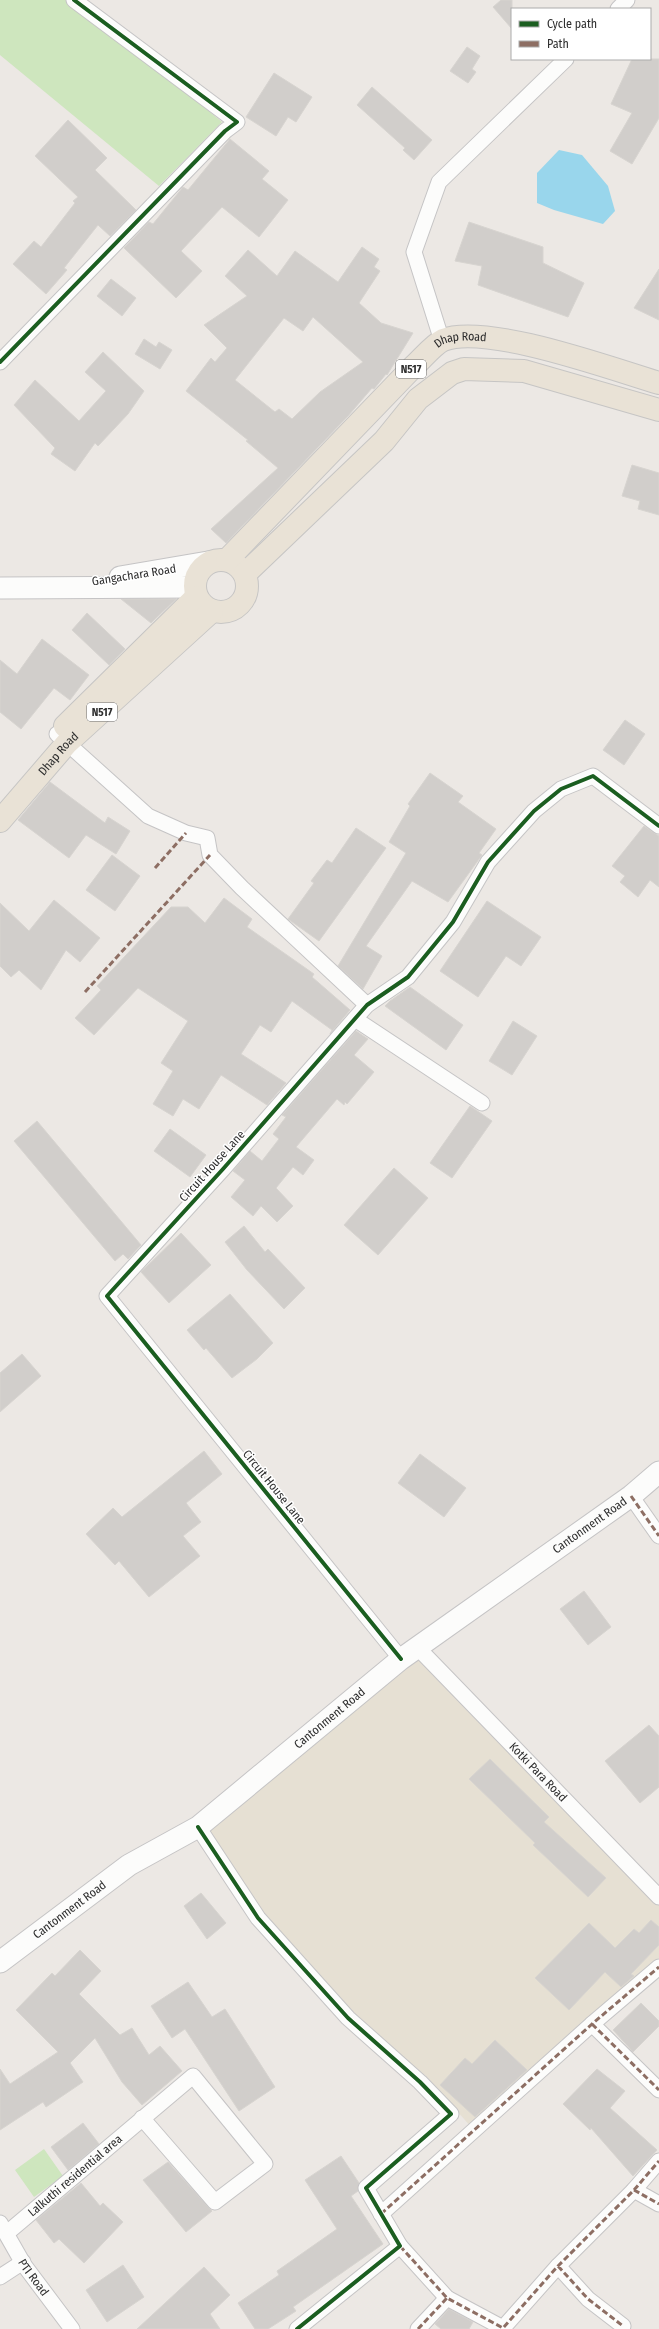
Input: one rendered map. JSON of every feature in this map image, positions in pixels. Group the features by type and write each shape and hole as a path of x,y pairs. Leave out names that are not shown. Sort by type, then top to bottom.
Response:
{"highway":[{"name":"Dhap Road","path":"0,799 62,739 201,598 196,577 201,569 218,561 413,367 442,341 460,336 485,336 530,346 659,383"},
{"name":"Dhap Road","path":"245,574 384,441 418,399 452,373 464,369 524,371 659,410"},
{"path":"201,598 222,613 232,610 241,604 246,595 248,585 245,574 241,568 218,561"},
{"name":"Dhap Road","path":"0,821 62,739"}],"main road":[{"name":"Gangachara Road","path":"60,587 218,561"},
{"name":"Gangachara Road","path":"0,588 60,587 201,598"},
{"name":"Cantonment Road","path":"0,1962 128,1865 198,1827 401,1659 630,1496 659,1472"}],"street":[{"path":"0,362 225,131 236,122 74,0"},
{"path":"619,8 627,0"},
{"path":"442,341 414,252 439,182 565,60"},
{"path":"62,739 148,816 186,833 207,838 210,855 242,888 367,1005"},
{"name":"Circuit House Lane","path":"401,1659 107,1296 223,1169 367,1005 408,977 452,922 488,862 534,811 561,789 593,776 659,826"},
{"path":"355,1019 482,1103"},
{"path":"630,1496 659,1536"},
{"name":"Kotki Para Road","path":"418,1647 659,1896"},
{"path":"198,1827 258,1918 348,2018 420,2082 451,2114 366,2188 400,2246 447,2298 504,2328 558,2266 634,2190 659,2161"},
{"path":"381,2214 592,2024 659,1967"},
{"path":"592,2024 659,2090"},
{"name":"Lalkuthi residential area","path":"4,2228 193,2076 265,2164 215,2202 142,2118"},
{"path":"634,2190 659,2204"},
{"name":"PTI Road","path":"4,2228 23,2262 72,2329"},
{"path":"297,2329 400,2246"},
{"path":"0,2277 23,2262"},
{"path":"558,2266 588,2299 623,2326"},
{"path":"418,2329 447,2298"}],"shaded area":[{"path":"418,1653 659,1904 659,1958 472,2128 426,2076 351,2015 262,1915 204,1831"}],"green space":[{"path":"0,0 74,0 222,122 159,186 0,55"},
{"path":"44,2149 63,2176 34,2197 15,2170"}],"water":[{"path":"559,150 582,155 608,186 615,211 603,224 554,210 537,203 537,173"}],"building":[{"path":"501,0 512,0 511,28 493,7"},
{"path":"467,47 480,56 472,69 476,72 468,83 450,71"},
{"path":"659,59 659,118 632,164 610,151 632,113 611,104 632,60"},
{"path":"274,73 312,97 296,122 288,117 276,136 246,117"},
{"path":"372,87 432,140 414,160 403,150 405,148 357,105"},
{"path":"68,120 107,158 95,170 136,210 110,236 98,225 64,268 67,270 46,294 13,264 34,241 41,247 75,203 73,201 78,197 35,156"},
{"path":"230,139 269,171 262,179 288,200 259,237 222,207 181,251 202,271 176,298 124,248 149,222 153,224 183,187 188,190"},
{"path":"469,222 543,247 543,263 584,283 568,317 478,285 482,266 455,261"},
{"path":"362,247 379,259 374,267 380,271 359,303 381,323 413,333 387,375 386,374 374,389 372,388 348,416 226,543 211,529 278,468 246,441 248,440 186,391 211,358 215,362 227,348 204,325 247,296 225,276 248,250 277,276 295,251 338,282","holes":["313,317 363,362 320,392 292,419 279,409 275,412 235,380 284,318 303,331"]},
{"path":"659,269 659,320 634,308"},
{"path":"111,279 136,298 122,316 97,296"},
{"path":"144,339 156,347 159,342 172,350 160,369 135,354"},
{"path":"103,352 144,391 128,414 98,446 95,443 75,471 51,454 55,448 14,405 35,380 79,421 106,391 85,372"},
{"path":"632,465 659,473 659,515 638,509 640,501 622,496"},
{"path":"121,599 176,599 151,623"},
{"path":"87,613 125,649 109,665 72,630"},
{"path":"42,639 89,675 70,700 54,688 21,729 0,712 0,660 17,674"},
{"path":"625,720 645,734 624,765 603,750"},
{"path":"430,773 463,796 458,802 496,829 479,853 482,855 448,902 412,881 366,946 382,956 363,989 338,966 406,853 389,842 410,806 408,804"},
{"path":"50,782 105,823 108,817 130,831 116,854 86,835 69,858 18,820"},
{"path":"644,826 659,836 659,887 650,880 638,897 620,882 625,876 612,866"},
{"path":"356,828 386,848 319,941 288,919 314,883 311,881 327,860 332,863"},
{"path":"112,855 140,876 115,911 86,890"},
{"path":"224,898 252,919 247,927 314,974 312,977 350,1010 330,1034 332,1030 292,1001 271,1032 260,1025 241,1054 286,1083 267,1105 221,1075 199,1109 183,1099 173,1116 153,1104 173,1071 161,1063 188,1021 138,988 94,1035 75,1018 101,990 97,986 171,907 188,907 205,923"},
{"path":"54,900 100,938 80,962 66,950 41,990 19,970 11,977 0,966 0,903 29,931"},
{"path":"487,901 541,937 521,966 506,956 478,997 440,971"},
{"path":"410,987 463,1025 446,1050 385,1006"},
{"path":"513,1021 537,1036 512,1075 489,1061"},
{"path":"356,1031 368,1039 354,1055 374,1072 347,1104 345,1102 344,1105 337,1099 296,1147 314,1160 303,1175 293,1167 276,1188 293,1206 277,1222 261,1206 253,1216 231,1197 245,1180 233,1171 250,1151 262,1161 279,1139 273,1134 286,1117 282,1115"},
{"path":"470,1106 492,1121 452,1178 430,1163"},
{"path":"37,1121 141,1245 128,1259 123,1254 115,1261 14,1141"},
{"path":"170,1129 206,1155 190,1177 154,1151"},
{"path":"394,1168 428,1198 378,1255 344,1225"},
{"path":"244,1226 265,1252 268,1249 305,1288 284,1309 247,1270 225,1242"},
{"path":"181,1233 211,1265 169,1303 141,1272"},
{"path":"230,1294 273,1343 257,1359 232,1378 206,1348 204,1350 187,1330"},
{"path":"22,1354 41,1376 0,1412 0,1373"},
{"path":"204,1451 222,1474 186,1503 201,1522 183,1536 200,1556 149,1597 119,1561 115,1565 86,1534 113,1508 122,1517"},
{"path":"420,1454 466,1488 444,1517 398,1483"},
{"path":"584,1591 611,1627 588,1645 560,1609"},
{"path":"649,1725 659,1736 659,1787 640,1803 605,1761"},
{"path":"490,1759 549,1817 544,1822 606,1878 588,1897 533,1845 535,1843 469,1779"},
{"path":"201,1893 226,1923 207,1939 184,1906"},
{"path":"651,1920 659,1927 659,1945 631,1974 634,1976 621,1987 605,1972 569,2010 535,1978 589,1923 615,1948 634,1929 639,1933"},
{"path":"80,1950 101,1971 79,1994 120,2035 132,2028 149,2055 160,2046 182,2071 142,2105 122,2082 95,2038 70,2063 83,2082 46,2107 43,2102 0,2130 0,2069 10,2084 58,2052 16,2010 52,1973 55,1976"},
{"path":"188,1982 212,2017 225,2009 275,2087 239,2111 185,2029 172,2038 151,2006"},
{"path":"641,2003 659,2021 659,2026 633,2052 613,2030"},
{"path":"495,2040 527,2070 475,2117 440,2085 465,2058 472,2064"},
{"path":"597,2069 625,2091 610,2108 657,2150 633,2176 591,2128 590,2130 563,2104"},
{"path":"83,2123 99,2144 68,2170 51,2147"},
{"path":"341,2156 359,2183 358,2191 351,2196 383,2244 293,2307 296,2311 268,2329 255,2329 238,2303 279,2275 277,2271 337,2229 305,2180"},
{"path":"168,2162 212,2211 186,2232 143,2180"},
{"path":"81,2183 100,2206 103,2203 123,2222 84,2263 59,2239 54,2243 36,2220"},
{"path":"123,2265 144,2297 107,2322 86,2290"},
{"path":"204,2267 230,2295 210,2314 220,2329 137,2329"},
{"path":"449,2309 473,2322 469,2329 441,2329 435,2324"}],"marked path":[{"path":"155,868 186,833"},
{"path":"85,992 210,855"},
{"path":"631,1496 659,1536"},
{"path":"381,2214 592,2024 659,1967"},
{"path":"592,2024 659,2090"},
{"path":"400,2246 447,2298 503,2328 558,2266 634,2190 659,2161"},
{"path":"634,2190 659,2204"},
{"path":"558,2266 588,2299 623,2326"},
{"path":"418,2329 447,2298"}],"cycle path":[{"path":"0,362 225,131 237,122 74,0"},
{"path":"401,1659 107,1296 223,1169 367,1005 408,977 453,922 488,862 534,811 561,789 593,776 659,826"},
{"path":"198,1827 258,1918 348,2018 420,2082 451,2114 366,2188 400,2246 297,2329"}]}
